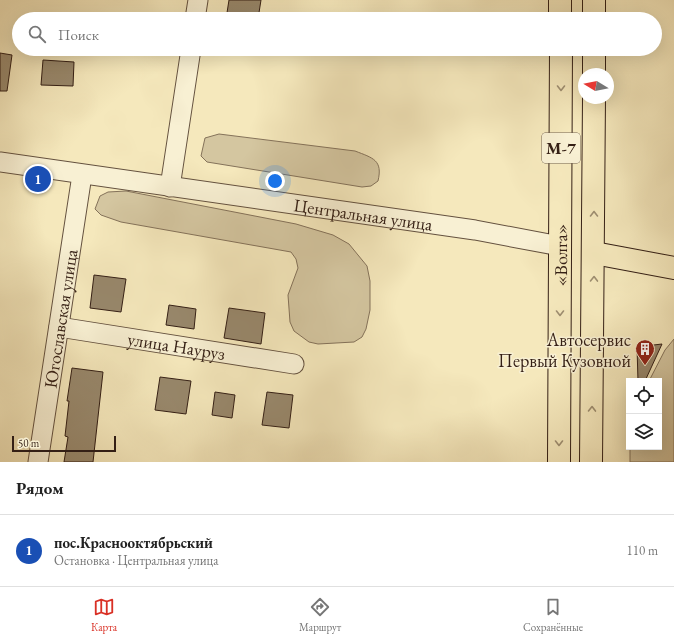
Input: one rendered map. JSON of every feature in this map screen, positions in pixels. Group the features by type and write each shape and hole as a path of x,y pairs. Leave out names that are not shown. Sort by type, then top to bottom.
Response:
{"main road":[{"path":"560,0 560,12"},
{"path":"594,0 594,12"},
{"name":"«Волга»","path":"559,462 561,56"},
{"path":"594,56 594,68"},
{"name":"«Волга»","path":"591,462 594,253 594,104"},
{"path":"560,246 674,268"}],"street":[{"path":"196,12 198,0"},
{"path":"170,187 190,56"},
{"name":"Центральная улица","path":"0,162 82,175 475,230 560,246"},
{"name":"Югославская улица","path":"38,462 82,175"},
{"name":"улица Науруз","path":"59,327 294,364"}],"shaded area":[{"path":"219,134 355,151 372,158 378,164 378,181 371,186 362,187 207,162 201,156 205,138"},
{"path":"126,191 296,224 333,235 349,244 367,266 370,281 370,310 366,329 362,337 354,342 318,344 309,342 294,331 290,322 288,295 298,268 296,259 291,252 121,222 101,215 95,209 100,196 108,192"},
{"path":"674,339 674,462 630,462 630,450 662,450 662,378 651,378 665,350"}],"building":[{"path":"229,0 261,0 259,12 227,12"},
{"path":"0,53 12,55 7,91 0,91"},
{"path":"43,60 74,62 73,86 41,85"},
{"path":"94,275 126,279 121,312 90,308"},
{"path":"169,305 196,309 194,329 166,325"},
{"path":"229,308 265,313 261,344 224,338"},
{"name":"Автосервис Первый Кузовной","path":"662,344 646,378 638,378 637,347"},
{"path":"72,368 103,372 93,462 64,462 68,437 65,436 69,401 67,401"},
{"path":"160,377 191,381 186,414 155,410"},
{"path":"215,392 235,395 232,418 212,415"},
{"path":"267,392 293,395 289,428 262,425"}],"place":[{"name":"пос.Краснооктябрьский","path":"38,179"},
{"name":"Автосервис Первый Кузовной","path":"645,366"}]}
